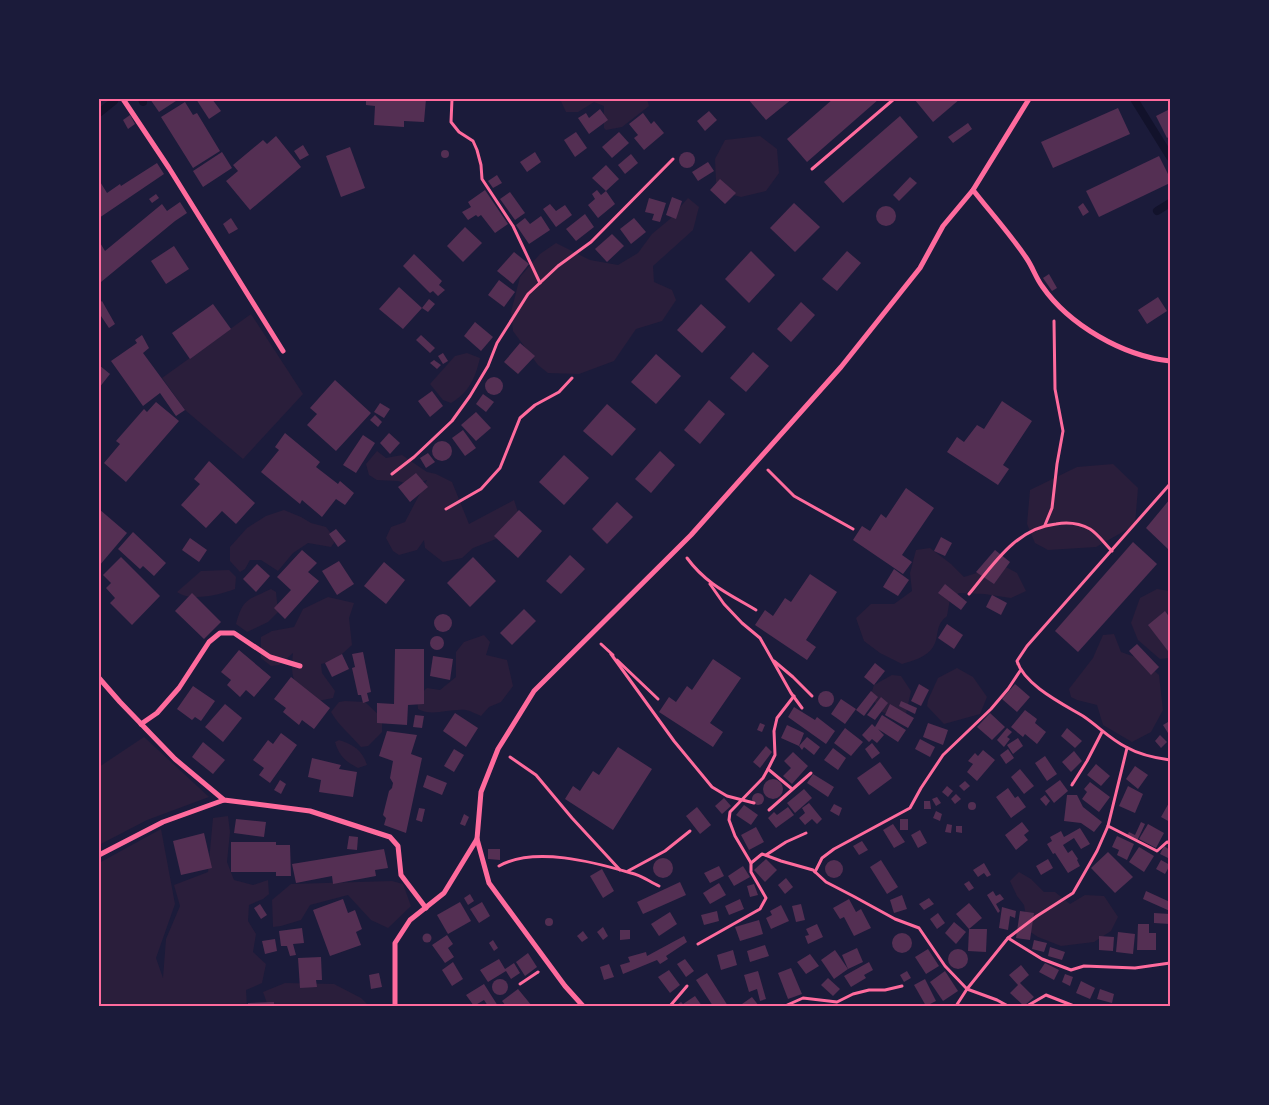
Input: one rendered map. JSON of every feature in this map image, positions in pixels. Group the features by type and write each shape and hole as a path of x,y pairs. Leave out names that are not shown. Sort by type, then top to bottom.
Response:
{"street":[{"path":"123,99 169,168 283,351"},
{"path":"583,1006 564,986 489,883 486,874 477,839 481,792 498,749 534,691 679,548 840,367 920,268 942,226 973,190 1029,99"},
{"path":"973,190 1027,260 1041,286 1071,316 1107,342 1158,360 1170,361"},
{"path":"141,724 158,713 179,688 209,642 220,633 234,633 270,657 300,666"},
{"path":"99,678 175,759 224,800"},
{"path":"99,855 163,822 224,800 310,811 390,837 398,846 401,875 426,908"},
{"path":"395,1006 395,943 410,920 444,893 477,839"}],"path":[{"path":"452,99 451,122 459,132 472,141 477,150 482,179 513,226 540,283"},
{"path":"812,169 894,99"},
{"path":"392,474 414,457 452,421 470,396 483,374 497,343 528,294 558,266 591,242 673,160"},
{"path":"1045,525 1052,508 1063,431 1055,389 1054,301"},
{"path":"446,509 481,489 500,468 520,418 535,405 559,392 572,378"},
{"path":"758,460 794,496 853,529"},
{"path":"1170,484 1027,646 1017,661 1020,670 1052,699 1084,717 1102,732 1127,748 1153,758 1170,760"},
{"path":"969,594 1011,544 1023,535 1045,525 1070,522 1090,530 1112,551"},
{"path":"679,548 694,568 710,584 724,604 760,638 802,708"},
{"path":"710,584 756,610"},
{"path":"592,634 658,699"},
{"path":"611,654 674,741 712,788 726,796 754,803"},
{"path":"771,659 812,696"},
{"path":"815,872 822,858 834,849 910,808 943,755 991,710 1020,670"},
{"path":"698,944 760,909 766,898 751,872 751,863 735,836 729,820 730,812 763,778 768,769 775,755 774,731 777,718 794,696"},
{"path":"1073,783 1072,785 1102,732"},
{"path":"956,1006 1008,938 1037,916 1073,894 1097,851 1108,826 1127,748"},
{"path":"498,749 536,775 620,871"},
{"path":"768,769 792,789"},
{"path":"769,810 811,773"},
{"path":"1108,826 1157,851 1167,842 1170,843"},
{"path":"627,872 665,851 690,831"},
{"path":"766,855 806,832"},
{"path":"751,863 762,854 812,870 826,882 895,919 919,928 945,966 968,989 1008,1006"},
{"path":"486,874 511,860 532,856 583,860 627,872 659,886"},
{"path":"1008,938 1042,959 1071,970 1084,966 1135,968 1170,963"},
{"path":"520,984 550,965"},
{"path":"670,1006 687,986"},
{"path":"785,1006 803,998 837,1002 853,994 869,990 885,990 902,986"},
{"path":"1027,1006 1046,995 1074,1006"}],"shaded area":[{"path":"560,99 647,99 649,106 622,127 606,130 604,128 604,106 594,102 578,112 566,112"},
{"path":"760,136 777,149 779,173 766,191 741,197 722,192 716,182 715,159 725,140"},
{"path":"688,198 699,207 693,230 653,266 654,282 672,290 676,300 662,321 636,329 614,361 579,374 548,373 538,365 513,331 511,312 520,277 540,254 556,243 590,260 618,265 638,253 652,234 670,219"},
{"path":"251,314 303,394 243,459 185,410 162,378"},
{"path":"467,353 480,358 473,379 467,389 457,399 451,403 443,400 430,384 455,356"},
{"path":"377,451 386,458 402,455 427,472 452,482 469,524 514,500 520,518 506,535 473,548 462,558 443,562 425,548 424,540 417,550 399,555 393,551 386,538 391,527 405,522 427,480 412,485 398,481 377,480 369,475 366,464"},
{"path":"1113,464 1138,488 1135,525 1096,547 1048,550 1035,543 1027,524 1030,490 1077,467"},
{"path":"284,510 311,523 326,527 336,540 331,547 308,543 293,553 278,571 261,560 250,560 245,569 240,572 230,561 230,547 247,528 266,516"},
{"path":"930,548 964,577 1002,565 1017,573 1026,591 1011,598 959,593 950,599 947,616 940,624 933,647 919,658 902,664 880,653 864,641 856,618 871,604 894,604 912,591 910,573 916,550"},
{"path":"229,570 236,577 235,589 197,597 190,597 177,592 201,571"},
{"path":"271,589 276,592 278,612 268,622 247,632 236,624 244,604"},
{"path":"1157,589 1170,591 1170,658 1160,659 1138,640 1131,623 1140,598"},
{"path":"328,597 354,603 349,618 352,645 334,661 321,664 322,673 335,691 333,698 313,702 301,691 295,681 292,670 293,653 279,665 271,666 261,658 261,637 272,631 294,627 303,609"},
{"path":"1114,634 1121,652 1141,659 1159,675 1163,710 1151,732 1132,742 1103,725 1097,705 1071,697 1069,689 1093,658 1103,635"},
{"path":"484,635 490,642 486,655 507,660 513,686 501,702 489,707 481,716 466,710 429,712 418,709 417,697 427,688 440,690 456,677 456,652 464,642"},
{"path":"957,668 973,677 987,697 980,714 944,724 927,706 928,700 938,678"},
{"path":"892,675 901,676 911,691 906,714 893,715 884,713 877,706 871,694 874,685"},
{"path":"339,702 365,702 382,718 382,732 368,746 361,747 341,726 331,712"},
{"path":"144,737 209,797 147,820 99,845 99,767"},
{"path":"339,740 357,749 363,755 367,765 358,768 347,761 341,755 335,742"},
{"path":"228,816 230,832 227,862 234,880 253,885 268,880 269,894 249,905 248,921 256,934 253,952 266,964 262,983 246,990 247,1006 99,1006 99,863 161,829 175,904 156,958 163,978 166,939 180,906 174,885 208,872 213,818"},
{"path":"1019,872 1031,879 1044,892 1055,892 1070,904 1085,895 1104,896 1118,917 1111,931 1094,942 1061,946 1038,937 1029,931 1024,905 1017,896 1010,881"},
{"path":"392,881 403,884 411,906 388,928 371,920 348,895 310,905 301,920 273,927 272,900 291,884"},
{"path":"285,983 334,984 361,998 367,1004 366,1006 268,1006 263,992"}],"building":[{"path":"150,99 179,99 159,112"},
{"path":"196,99 212,99 221,111 209,119"},
{"path":"366,99 426,99 424,122 404,121 404,127 374,125 375,106 366,105"},
{"path":"748,99 792,99 766,120"},
{"path":"833,99 879,99 807,162 787,139"},
{"path":"916,99 960,99 933,122"},
{"path":"185,102 193,115 197,113 220,151 193,168 161,117"},
{"path":"1118,108 1130,134 1053,168 1041,142"},
{"path":"600,109 608,120 589,134 578,118 586,113 589,118"},
{"path":"1170,109 1170,136 1167,138 1156,116"},
{"path":"709,111 717,120 705,131 697,121"},
{"path":"643,113 651,124 654,121 664,133 644,150 634,138 638,135 629,124"},
{"path":"130,115 135,124 128,129 123,120"},
{"path":"900,116 918,137 843,203 824,182"},
{"path":"968,123 972,129 953,143 948,137"},
{"path":"576,132 587,148 575,157 564,140"},
{"path":"619,132 629,143 612,158 602,147"},
{"path":"276,136 301,167 250,210 226,181 238,171 233,165 263,140 267,144"},
{"path":"303,145 309,155 300,160 294,151"},
{"path":"350,147 365,188 341,197 326,156"},
{"path":"445,150 449,154 445,158 441,154"},
{"path":"222,152 232,168 203,187 193,171"},
{"path":"535,152 541,162 527,172 520,162"},
{"path":"684,152 690,152 695,157 693,166 684,168 679,163 679,157"},
{"path":"631,154 638,163 625,174 618,165"},
{"path":"1159,156 1170,178 1170,183 1099,217 1086,191"},
{"path":"708,162 714,171 698,181 692,172"},
{"path":"157,163 164,174 99,218 99,180 107,193"},
{"path":"606,165 619,179 606,191 592,178"},
{"path":"497,175 502,183 493,188 488,181"},
{"path":"910,177 917,183 899,201 893,195"},
{"path":"720,179 736,193 725,204 710,190"},
{"path":"485,190 508,224 495,233 481,215 478,217 476,215 468,220 462,212 471,207 468,202"},
{"path":"597,190 601,195 606,191 615,204 598,218 588,205 595,199 592,194"},
{"path":"510,192 525,213 515,220 500,199"},
{"path":"156,194 159,198 152,203 149,199"},
{"path":"672,197 682,201 676,219 666,215"},
{"path":"649,198 666,203 660,222 652,220 654,214 645,212"},
{"path":"180,202 187,213 101,282 99,278 99,241 105,251 162,204 167,211"},
{"path":"794,203 820,227 795,252 770,228"},
{"path":"1083,203 1089,212 1083,216 1078,207"},
{"path":"550,204 556,211 565,205 572,215 556,227 543,209"},
{"path":"886,206 893,209 896,216 893,223 886,226 879,223 876,216 879,209"},
{"path":"585,214 594,227 576,241 566,229"},
{"path":"541,216 550,230 529,244 516,225 525,218 530,224"},
{"path":"231,218 238,229 229,234 223,224"},
{"path":"634,218 646,232 631,244 620,229"},
{"path":"465,227 482,243 463,262 447,246"},
{"path":"612,234 624,246 607,262 595,249"},
{"path":"174,246 189,269 166,284 151,261"},
{"path":"751,251 775,275 749,303 725,279"},
{"path":"847,251 861,263 837,291 822,279"},
{"path":"514,252 529,264 513,284 497,271"},
{"path":"414,254 442,281 439,285 445,290 438,296 433,291 430,293 403,266"},
{"path":"1049,274 1057,288 1052,291 1043,278"},
{"path":"499,280 515,292 504,307 488,295"},
{"path":"399,287 422,308 403,329 379,309"},
{"path":"1158,297 1167,311 1147,324 1138,310"},
{"path":"429,299 435,304 428,312 422,308"},
{"path":"102,301 115,324 109,328 101,316 99,318 99,303"},
{"path":"801,302 815,315 791,342 777,329"},
{"path":"213,304 231,329 190,359 172,333"},
{"path":"701,304 726,327 702,353 677,330"},
{"path":"475,322 493,337 481,351 464,336"},
{"path":"142,335 149,348 143,353 185,410 176,416 160,393 143,406 111,361 137,343 135,340"},
{"path":"421,335 435,348 430,353 416,340"},
{"path":"520,343 535,356 518,374 504,362"},
{"path":"753,352 769,366 746,392 730,378"},
{"path":"443,353 448,361 443,364 438,356"},
{"path":"656,354 681,376 656,404 631,382"},
{"path":"434,360 441,365 437,369 430,363"},
{"path":"99,365 110,374 99,388"},
{"path":"494,377 500,380 503,386 500,392 494,395 488,392 485,386 488,380"},
{"path":"335,380 371,413 336,451 307,425 317,414 310,408"},
{"path":"432,391 443,406 430,417 418,401"},
{"path":"483,394 494,402 486,412 476,404"},
{"path":"709,400 725,414 700,444 684,430"},
{"path":"1002,401 1032,421 1003,465 1009,469 998,485 947,452 957,437 964,442 977,425 984,429"},
{"path":"156,402 179,421 126,482 104,463 120,444 116,441 144,409 147,412"},
{"path":"380,403 390,409 384,418 374,412"},
{"path":"607,404 636,429 612,456 583,431"},
{"path":"476,412 491,428 476,441 461,425"},
{"path":"375,415 382,422 378,427 370,420"},
{"path":"463,430 476,448 465,456 452,438"},
{"path":"285,433 320,462 316,467 338,484 340,481 354,493 345,505 336,499 322,517 302,500 300,504 261,472 279,450 275,447"},
{"path":"389,433 400,443 390,454 380,443"},
{"path":"363,435 375,443 356,473 343,465"},
{"path":"442,441 449,444 452,451 449,458 442,461 435,458 432,451 435,444"},
{"path":"660,451 675,465 651,493 635,479"},
{"path":"428,453 435,462 426,468 420,458"},
{"path":"564,455 589,478 564,505 539,482"},
{"path":"209,461 255,503 236,524 222,511 206,528 181,505 200,484 194,479"},
{"path":"416,473 428,487 410,502 398,487"},
{"path":"906,488 934,508 902,555 912,562 903,574 853,540 862,526 870,531 881,514 886,518"},
{"path":"1170,499 1170,549 1169,550 1146,528"},
{"path":"617,502 633,517 607,544 592,529"},
{"path":"99,509 127,533 99,566"},
{"path":"519,510 542,531 518,558 494,536"},
{"path":"336,529 346,541 338,547 329,534"},
{"path":"133,532 166,563 154,576 143,566 140,569 118,549"},
{"path":"941,537 952,543 945,556 934,551"},
{"path":"190,538 207,550 199,562 182,550"},
{"path":"1133,542 1157,564 1078,652 1055,631"},
{"path":"302,550 317,563 308,572 319,581 285,619 274,608 291,590 277,577"},
{"path":"995,550 1010,562 994,584 976,572"},
{"path":"570,555 585,569 561,594 546,581"},
{"path":"121,557 160,596 132,625 110,603 115,598 106,588 111,583 103,575"},
{"path":"473,557 496,581 470,607 447,583"},
{"path":"339,561 354,584 337,595 322,571"},
{"path":"384,562 405,580 386,604 364,586"},
{"path":"257,564 270,576 256,592 243,579"},
{"path":"894,569 909,580 898,596 883,587"},
{"path":"810,574 837,592 806,640 816,647 807,660 755,625 765,610 773,616 785,598 791,602"},
{"path":"945,584 967,602 961,610 938,593"},
{"path":"192,593 221,622 204,639 175,611"},
{"path":"992,595 1007,603 1001,615 986,607"},
{"path":"524,609 536,621 512,645 500,633"},
{"path":"1165,611 1170,618 1170,649 1168,651 1148,625"},
{"path":"439,614 447,614 452,619 450,630 439,632 434,627 434,619"},
{"path":"947,624 963,635 954,649 938,638"},
{"path":"434,636 440,636 444,643 440,650 434,650 430,646 430,640"},
{"path":"1137,644 1159,667 1151,675 1129,651"},
{"path":"395,649 424,649 424,704 408,705 407,725 377,723 377,703 394,704"},
{"path":"239,650 271,677 254,697 246,690 240,697 227,685 231,680 221,672"},
{"path":"363,652 371,692 367,693 369,701 363,703 361,695 358,695 352,668 355,667 352,654"},
{"path":"342,654 349,669 332,677 325,663"},
{"path":"433,656 453,659 450,680 430,676"},
{"path":"713,659 741,678 710,723 723,732 713,747 659,712 669,697 676,702 687,686 692,690"},
{"path":"875,663 885,671 874,685 864,677"},
{"path":"291,677 330,708 314,729 302,720 299,725 283,712 286,708 274,699"},
{"path":"919,684 929,690 921,706 911,701"},
{"path":"1015,684 1030,697 1017,712 1002,699"},
{"path":"193,686 215,701 201,721 195,717 192,720 177,709"},
{"path":"823,691 829,691 834,696 832,705 823,707 818,702 818,696"},
{"path":"871,691 878,697 864,716 856,710"},
{"path":"881,697 888,703 875,720 867,715"},
{"path":"841,699 856,709 845,724 831,714"},
{"path":"901,701 917,708 915,714 899,706"},
{"path":"225,704 242,718 223,742 205,727"},
{"path":"890,704 914,718 908,728 885,715"},
{"path":"794,707 815,720 817,717 835,731 826,744 788,717"},
{"path":"1025,710 1037,719 1035,723 1046,732 1037,744 1025,734 1023,737 1011,727"},
{"path":"455,713 478,728 466,747 443,731"},
{"path":"990,713 1005,727 992,740 977,727"},
{"path":"415,715 424,716 422,728 413,727"},
{"path":"882,715 906,730 898,742 878,729 884,735 877,743 872,739 869,742 862,735 872,724 875,727"},
{"path":"1168,722 1170,731 1168,733 1163,725"},
{"path":"760,723 765,725 762,732 757,730"},
{"path":"928,723 948,730 943,745 923,737"},
{"path":"787,725 804,733 799,746 781,738"},
{"path":"845,728 863,742 851,756 834,743"},
{"path":"1007,728 1012,732 1007,737 1010,739 1004,747 997,740"},
{"path":"1067,728 1082,741 1075,748 1061,736"},
{"path":"387,731 417,735 411,754 422,758 406,833 384,825 386,818 383,815 393,783 390,778 393,761 379,756"},
{"path":"281,733 297,745 270,783 259,775 264,768 253,760 268,740 273,744"},
{"path":"1160,735 1167,742 1161,748 1155,741"},
{"path":"807,737 820,747 814,755 804,747 802,750 799,746"},
{"path":"1018,738 1023,746 1013,754 1007,745"},
{"path":"920,739 935,747 930,757 915,749"},
{"path":"203,742 225,760 213,774 192,757"},
{"path":"872,743 880,753 872,759 865,749"},
{"path":"766,746 772,752 760,768 753,762"},
{"path":"618,747 652,769 613,830 565,799 573,786 580,791 593,771 599,775"},
{"path":"833,748 846,758 838,770 824,760"},
{"path":"454,749 464,755 454,772 444,766"},
{"path":"1008,749 1014,758 1006,764 1000,755"},
{"path":"983,750 995,760 977,781 967,772 973,764 968,761 975,753 978,756"},
{"path":"1074,751 1082,761 1071,772 1062,762"},
{"path":"793,752 808,766 792,784 783,776 791,768 784,761"},
{"path":"1045,756 1057,774 1047,781 1035,763"},
{"path":"312,758 341,765 339,769 357,772 353,797 319,792 321,780 308,777"},
{"path":"880,762 892,778 869,795 857,778"},
{"path":"1096,764 1110,776 1101,786 1087,775"},
{"path":"1135,766 1148,775 1138,789 1126,779"},
{"path":"1020,769 1034,786 1024,794 1011,777"},
{"path":"813,774 834,787 828,797 807,783"},
{"path":"427,775 447,783 442,795 423,787"},
{"path":"773,779 780,782 783,789 780,796 773,799 766,796 763,789 766,782"},
{"path":"280,780 286,784 281,794 274,790"},
{"path":"1060,780 1068,791 1054,803 1045,791"},
{"path":"965,781 970,786 964,791 959,786"},
{"path":"1090,782 1110,797 1099,812 1082,799 1087,792 1084,789"},
{"path":"947,786 953,791 948,797 942,792"},
{"path":"1128,786 1143,794 1135,813 1119,806"},
{"path":"1008,788 1015,798 1018,796 1026,807 1011,818 996,797"},
{"path":"804,789 812,798 795,813 787,803"},
{"path":"756,793 760,793 764,799 760,805 756,805 752,801 752,797"},
{"path":"956,794 961,799 955,804 951,799"},
{"path":"1045,795 1050,801 1046,806 1040,799"},
{"path":"1067,795 1077,795 1083,807 1102,822 1094,832 1081,823 1064,821"},
{"path":"937,797 941,803 936,806 932,799"},
{"path":"724,798 731,806 722,814 715,806"},
{"path":"924,801 930,801 931,809 924,809"},
{"path":"1170,801 1170,822 1161,817"},
{"path":"972,802 976,806 972,810 968,806"},
{"path":"809,803 822,819 817,824 812,819 805,825 799,818 805,813 802,808"},
{"path":"834,804 842,808 839,816 830,811"},
{"path":"744,805 758,815 751,825 736,815"},
{"path":"697,807 711,825 700,834 686,816"},
{"path":"788,807 794,815 776,828 768,818 774,812 777,815"},
{"path":"419,808 425,809 422,822 416,820"},
{"path":"936,811 942,814 940,821 933,818"},
{"path":"464,814 469,817 465,826 460,824"},
{"path":"236,819 266,822 264,837 234,833"},
{"path":"900,819 908,819 908,830 900,830"},
{"path":"1022,822 1029,831 1024,835 1028,840 1016,850 1005,835"},
{"path":"1141,822 1145,824 1137,841 1127,836 1129,832 1135,835"},
{"path":"893,824 905,842 894,848 883,830"},
{"path":"947,824 952,825 951,833 945,832"},
{"path":"1148,824 1164,833 1156,848 1139,839"},
{"path":"956,826 962,826 962,833 956,832"},
{"path":"756,827 764,842 749,850 741,835"},
{"path":"1080,828 1090,844 1081,849 1074,838 1063,845 1068,853 1072,850 1080,866 1068,873 1047,844 1052,841 1050,837 1061,831 1064,837"},
{"path":"920,830 927,843 918,848 911,835"},
{"path":"204,833 212,868 181,875 173,841"},
{"path":"349,836 358,837 357,850 347,849"},
{"path":"1117,836 1134,844 1127,860 1117,855 1119,850 1112,847"},
{"path":"862,841 868,850 859,855 853,846"},
{"path":"231,842 276,842 276,845 290,845 291,876 276,876 276,872 231,872"},
{"path":"1164,846 1170,850 1170,859 1160,854"},
{"path":"1139,847 1154,856 1144,872 1129,862"},
{"path":"384,849 388,868 375,870 376,876 333,884 332,876 296,883 292,864"},
{"path":"488,849 500,849 500,860 488,859"},
{"path":"1108,852 1133,877 1115,893 1091,868"},
{"path":"663,858 670,861 673,868 670,875 663,878 656,875 653,868 656,861"},
{"path":"766,859 777,870 765,882 754,870"},
{"path":"1048,859 1053,868 1041,875 1036,866"},
{"path":"834,860 840,863 843,869 840,875 834,878 828,875 825,869 828,863"},
{"path":"881,860 898,887 887,894 870,867"},
{"path":"1161,860 1170,865 1165,874 1156,869"},
{"path":"984,863 991,875 987,877 984,873 978,877 973,870"},
{"path":"719,866 724,876 710,883 704,873"},
{"path":"743,866 750,877 734,886 728,876"},
{"path":"602,869 614,891 603,898 590,876"},
{"path":"786,878 793,887 785,894 778,885"},
{"path":"969,881 974,888 969,891 964,884"},
{"path":"680,882 686,895 643,914 637,902"},
{"path":"719,883 726,895 710,904 703,893"},
{"path":"754,884 758,895 750,897 747,886"},
{"path":"993,891 996,896 1000,894 1004,899 996,904 1000,911 998,913 987,895"},
{"path":"1146,891 1170,902 1170,911 1143,899"},
{"path":"470,894 474,901 468,905 464,898"},
{"path":"902,895 907,909 894,913 890,900"},
{"path":"929,898 934,904 924,910 919,904"},
{"path":"343,899 348,913 355,910 362,929 356,932 361,945 330,956 313,910"},
{"path":"740,899 744,909 729,915 725,906"},
{"path":"849,899 856,912 861,909 871,928 854,936 844,917 840,919 833,908"},
{"path":"460,902 471,921 448,934 437,915"},
{"path":"482,902 490,916 479,923 470,909"},
{"path":"969,903 982,918 969,929 956,914"},
{"path":"260,904 267,915 261,919 254,908"},
{"path":"801,904 805,920 796,922 792,906"},
{"path":"781,905 789,921 771,929 766,918 772,915 770,911"},
{"path":"1002,907 1016,911 1015,918 1010,916 1008,930 999,928"},
{"path":"717,911 719,921 704,925 701,915"},
{"path":"1020,911 1034,913 1030,940 1016,938"},
{"path":"670,912 677,924 659,936 651,924"},
{"path":"938,913 945,923 937,929 930,919"},
{"path":"1154,913 1170,914 1170,924 1154,923"},
{"path":"549,918 553,922 549,926 545,922"},
{"path":"759,920 763,934 740,941 735,927"},
{"path":"954,922 966,932 956,944 945,933"},
{"path":"817,924 823,937 808,944 805,936 809,935 806,929"},
{"path":"1138,924 1149,924 1149,933 1156,933 1156,950 1137,950"},
{"path":"603,927 608,936 603,940 597,932"},
{"path":"302,928 304,943 293,944 296,955 290,956 287,946 281,946 279,931"},
{"path":"969,929 987,929 986,952 968,951"},
{"path":"620,930 630,930 630,939 620,940"},
{"path":"583,931 588,938 582,942 577,936"},
{"path":"1118,932 1135,934 1133,954 1116,952"},
{"path":"902,933 909,936 912,943 909,950 902,953 895,950 892,943 895,936"},
{"path":"427,934 431,938 427,942 423,938"},
{"path":"447,935 453,944 448,948 454,957 445,963 432,945"},
{"path":"684,936 687,942 666,956 668,959 660,964 657,960 623,974 620,965 630,962 628,957 646,952 647,956"},
{"path":"1099,936 1114,937 1113,951 1099,950"},
{"path":"275,939 277,951 265,954 262,941"},
{"path":"493,940 498,948 494,951 489,943"},
{"path":"1034,940 1047,943 1044,952 1032,949"},
{"path":"765,945 769,956 750,962 747,951"},
{"path":"1050,947 1065,952 1062,960 1048,956"},
{"path":"857,948 863,962 848,969 842,955"},
{"path":"928,949 939,966 926,974 915,957"},
{"path":"958,949 965,952 968,959 965,966 958,969 951,966 948,959 951,952"},
{"path":"733,950 737,965 721,970 717,955"},
{"path":"835,950 848,969 834,979 821,960"},
{"path":"528,953 537,967 525,976 516,962"},
{"path":"810,954 819,966 806,974 797,962"},
{"path":"321,957 322,980 316,980 317,987 300,988 298,958"},
{"path":"499,959 505,969 514,963 520,973 511,979 506,971 488,982 480,970"},
{"path":"685,959 694,971 686,977 677,964"},
{"path":"453,962 463,979 452,986 442,970"},
{"path":"869,962 873,970 864,975 866,978 851,987 844,976"},
{"path":"1045,963 1059,970 1054,980 1039,972"},
{"path":"609,964 614,977 604,980 600,967"},
{"path":"1021,965 1029,975 1020,983 1034,997 1024,1006 1010,993 1018,985 1009,975"},
{"path":"791,968 802,994 788,999 778,973"},
{"path":"669,970 680,985 670,993 658,977"},
{"path":"758,971 766,999 760,1001 757,989 749,992 744,975"},
{"path":"907,971 911,978 904,982 900,975"},
{"path":"945,971 958,991 943,1001 930,982"},
{"path":"379,973 382,987 371,989 369,975"},
{"path":"707,973 728,1006 713,1006 696,980"},
{"path":"1065,974 1073,977 1070,986 1062,982"},
{"path":"828,978 840,989 833,996 821,985"},
{"path":"500,979 506,981 508,987 506,993 500,995 494,993 492,987 494,981"},
{"path":"925,979 936,1001 926,1006 914,985"},
{"path":"1081,981 1095,988 1090,999 1076,993"},
{"path":"484,984 498,1006 488,1006 484,1000 474,1006 466,995"},
{"path":"518,989 532,1006 506,1006 502,1001"},
{"path":"1100,989 1114,994 1112,1003 1097,999"},
{"path":"695,996 702,1006 675,1006 681,1002 683,1004"},
{"path":"752,997 759,1006 743,1006 742,1004"},
{"path":"274,1002 274,1006 248,1006 248,1003"}],"waterway":[{"path":"1134,99 1170,157"},
{"path":"99,113 114,101"},
{"path":"1157,211 1170,203"}]}
